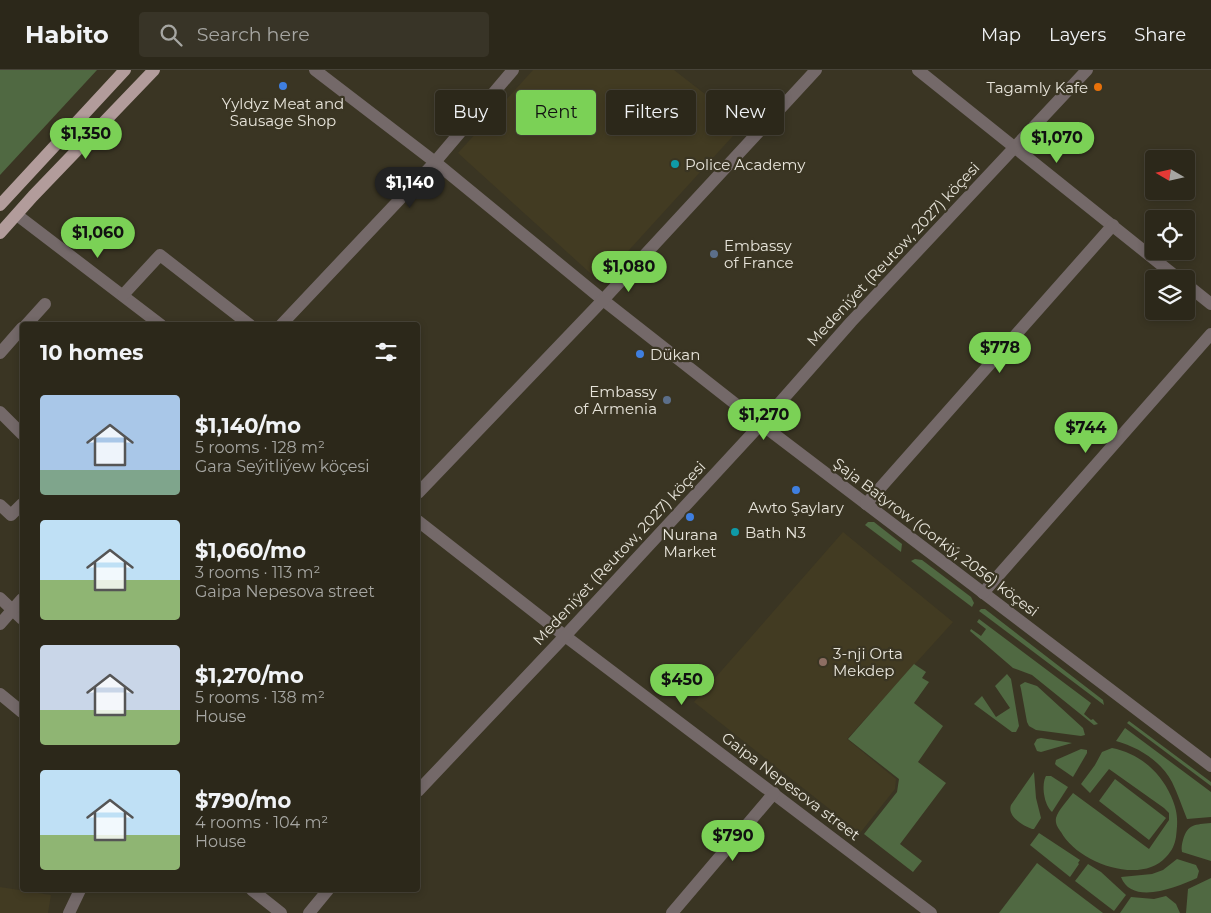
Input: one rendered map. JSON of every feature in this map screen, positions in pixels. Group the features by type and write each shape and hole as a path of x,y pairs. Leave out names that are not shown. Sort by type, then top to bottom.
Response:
{"main road":[{"path":"0,204 125,70"},
{"path":"0,233 154,70"}],"street":[{"name":"Şaja Batyrow (Gorkiý, 2056) köçesi","path":"315,70 435,162 603,300 761,424 1211,766"},
{"path":"284,322 435,162 513,70"},
{"path":"420,491 603,300 816,70"},
{"path":"918,70 1168,270"},
{"name":"Medeniýet (Reutow, 2027) köçesi","path":"420,789 565,636 761,424 852,322 1087,70"},
{"path":"17,215 157,322"},
{"path":"866,504 1113,225"},
{"path":"123,295 160,255 246,322"},
{"path":"1195,291 1211,304"},
{"path":"29,322 45,304"},
{"path":"0,353 20,330"},
{"path":"983,593 1211,334"},
{"path":"0,412 20,432"},
{"path":"0,506 11,514 20,506"},
{"name":"Gaipa Nepesova street","path":"420,523 565,636 931,913"},
{"path":"0,598 20,617"},
{"path":"0,624 20,601"},
{"path":"0,694 20,710"},
{"path":"672,913 774,793"},
{"path":"69,913 79,892"},
{"path":"255,892 281,913"},
{"path":"309,913 326,892"}],"shaded area":[{"path":"533,70 674,70 706,95 706,135 734,135 600,282 458,153 474,135 506,135 506,100"},
{"name":"3-nji Orta Mekdep","path":"843,532 953,622 847,739 896,779 895,789 860,833 694,702"},
{"path":"0,887 20,890 20,892 51,895 48,913 0,913"}],"green space":[{"path":"0,70 97,70 0,175"},
{"path":"868,522 874,522 902,544 901,552 865,525"},
{"path":"915,559 922,560 971,597 974,603 972,607 911,561"},
{"path":"985,609 1103,700 1104,705 979,611"},
{"path":"979,619 1091,703 1084,714 1098,724 1094,725 1032,675 1013,668 970,631 971,629 981,636 986,629 977,622"},
{"path":"914,664 926,672 922,678 929,682 914,703 943,726 918,762 946,783 900,844 922,861 913,872 864,834 897,792 899,779 848,739"},
{"path":"1007,674 1011,679 1019,726 1016,732 1012,732 974,704 982,696 996,717 1010,708 995,686"},
{"path":"1025,682 1037,686 1083,728 1085,735 1036,730 1029,726 1020,685"},
{"path":"1129,721 1211,782 1211,786 1127,723"},
{"path":"1125,728 1211,792 1211,817 1187,819 1172,782 1162,768 1140,751 1116,741"},
{"path":"1037,739 1072,743 1041,752 1037,751 1034,744"},
{"path":"1112,748 1131,754 1154,771 1166,787 1176,812 1177,831 1172,850 1155,865 1141,870 1110,867 1094,861 1080,853 1069,843 1056,824 1059,812 1073,793 1149,849 1169,820 1169,813 1164,808 1109,769 1090,793 1081,784 1102,752"},
{"path":"1081,749 1087,750 1087,753 1073,777 1055,764 1056,760"},
{"path":"1034,772 1036,798 1041,818 1034,829 1032,829 1016,820 1010,809"},
{"path":"1046,776 1051,776 1068,787 1052,812 1047,805 1044,795 1044,780"},
{"path":"1115,779 1166,818 1149,840 1099,801"},
{"path":"1211,823 1211,861 1182,852 1183,840 1187,830 1196,825"},
{"path":"1039,833 1080,860 1070,877 1030,845"},
{"path":"1177,859 1196,865 1199,871 1197,878 1156,892 1145,892 1135,891 1127,886 1121,877 1152,874 1163,870"},
{"path":"1037,863 1103,913 999,913"},
{"path":"1088,864 1101,872 1126,895 1114,911 1075,881"},
{"path":"1211,878 1211,913 1186,913 1188,889"},
{"path":"1166,896 1176,904 1180,913 1120,913 1131,897 1154,899"}],"place":[{"name":"Yyldyz Meat and Sausage Shop","path":"283,86"},
{"name":"Tagamly Kafe","path":"1098,87"},
{"name":"Police Academy","path":"675,164"},
{"name":"Embassy of France","path":"714,254"},
{"name":"Dükan","path":"640,354"},
{"name":"Embassy of Armenia","path":"667,400"},
{"name":"Awto Şaylary","path":"796,490"},
{"name":"Nurana Market","path":"690,517"},
{"name":"Bath N3","path":"735,532"},
{"name":"3-nji Orta Mekdep","path":"823,662"}]}
